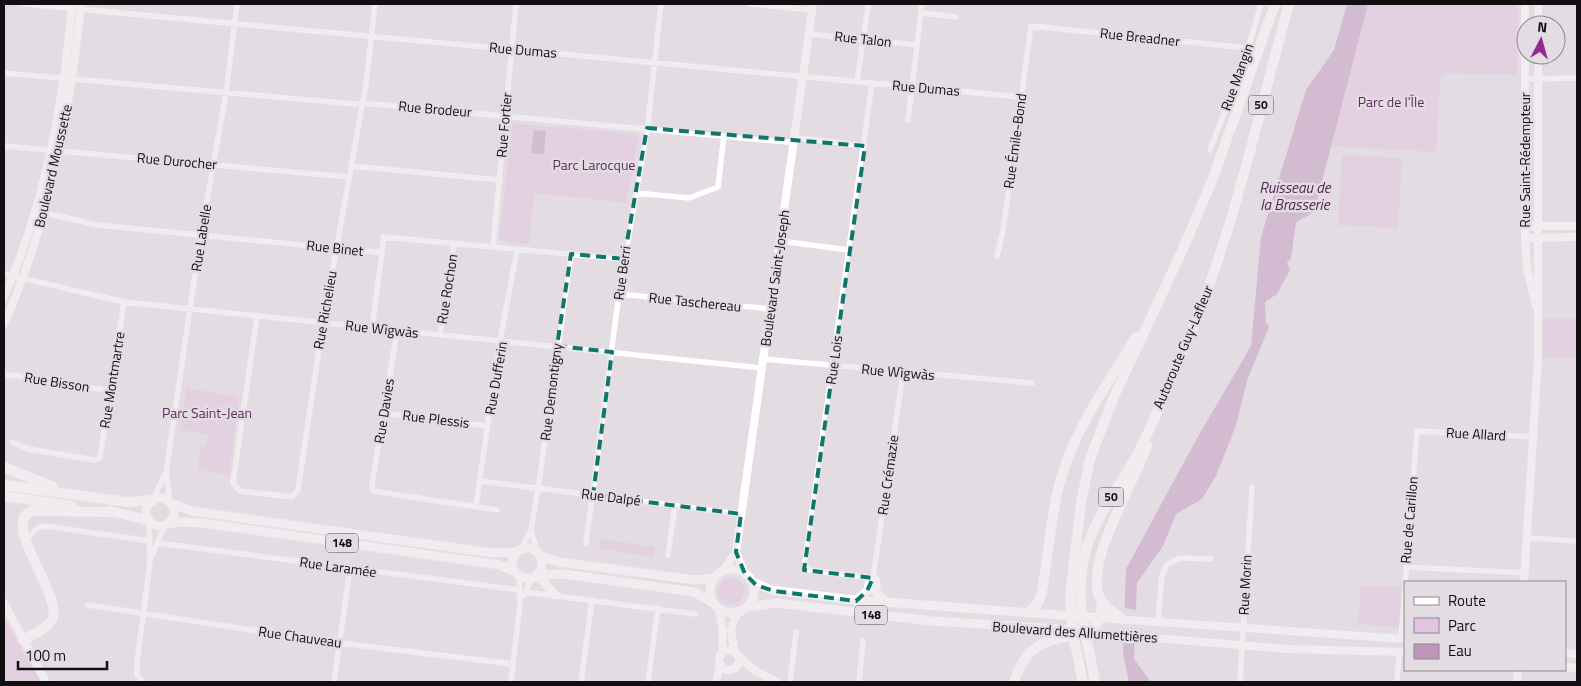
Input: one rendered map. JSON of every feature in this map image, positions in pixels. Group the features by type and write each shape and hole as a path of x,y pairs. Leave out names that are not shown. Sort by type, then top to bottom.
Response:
{"highway":[{"name":"Autoroute Guy-Lafleur","path":"1083,682 1074,644 1078,526 1092,452 1111,404 1168,282 1222,158 1275,4"},
{"name":"Autoroute Guy-Lafleur","path":"1095,682 1075,606 1083,564 1093,530 1134,460 1164,394 1213,274 1289,4"},
{"path":"1029,612 1042,596 1057,496 1073,444 1168,282"},
{"path":"1014,682 1023,659 1037,646 1092,630 1100,618 1102,603 1095,580 1100,555 1140,466 1164,394"},
{"path":"4,467 37,482 90,497"},
{"path":"4,485 128,502 153,499"},
{"path":"4,496 115,512 149,521"},
{"path":"23,640 51,621 53,609 14,538 16,519 26,512 115,512"},
{"path":"1102,603 1118,617"},
{"path":"1076,682 1077,655"}],"main road":[{"name":"Rue Saint-Rédempteur","path":"1525,4 1525,238 1527,268 1538,316"},
{"name":"Boulevard Moussette","path":"4,324 23,280 44,213 68,79 76,7"},
{"name":"Boulevard Saint-Joseph","path":"722,571 736,552 812,7"},
{"name":"Rue Saint-Rédempteur","path":"1524,581 1534,437 1538,316 1538,65"},
{"name":"Boulevard Moussette","path":"4,297 55,150"},
{"path":"1525,226 1577,226"},
{"path":"1525,238 1577,237"},
{"path":"164,498 171,503 174,512 166,525 155,525 149,521 146,509 153,499 164,498"},
{"name":"148","path":"171,503 192,511 354,534 492,553 519,551"},
{"name":"148","path":"166,525 180,522 202,524 307,538 500,566 517,574"},
{"path":"714,578 696,580 559,562 539,555 531,549 519,551 512,562 517,574 526,578 564,574 694,592 729,612 742,609"},
{"name":"Boulevard Saint-Joseph","path":"736,552 745,574"},
{"path":"535,576 541,568 539,555"},
{"path":"734,569 745,574 751,582 753,595 742,609 731,629 739,661 733,669 717,682 722,654 723,632 710,591 714,578 722,571 734,569"},
{"path":"535,576 543,581 555,595"},
{"path":"856,601 868,590 870,580 873,578 876,581 876,592 886,603"},
{"name":"Boulevard des Allumettières","path":"751,582 771,590 856,601 1100,618 1118,617 1139,621 1242,629 1403,639"},
{"path":"4,603 46,682"},
{"name":"Boulevard des Allumettières","path":"742,609 772,603 932,621 1092,630 1115,635 1287,648 1402,652"},
{"path":"722,654 730,650 754,670 777,682"},
{"path":"720,664 723,668 754,670"}],"street":[{"name":"Rue Dumas","path":"24,4 76,7 654,64 1022,97"},
{"name":"Rue Labelle","path":"153,499 166,472 201,234 226,93 237,4"},
{"name":"Rue Richelieu","path":"257,316 233,483 238,490 288,498 297,492 323,323 362,104 375,4"},
{"name":"Rue Fortier","path":"493,247 516,4"},
{"name":"Rue Berri","path":"586,543 624,259 647,128 661,4"},
{"path":"750,4 812,7"},
{"path":"908,120 922,4"},
{"name":"Rue Mangin","path":"1210,150 1248,48 1261,4"},
{"path":"857,82 868,6"},
{"path":"921,13 956,17"},
{"name":"Rue Breadner","path":"1031,26 1248,48"},
{"name":"Rue Émile-Bond","path":"997,256 1003,231 1031,26"},
{"name":"Rue Talon","path":"809,34 918,45"},
{"name":"Rue Brodeur","path":"4,73 505,115 787,142 794,140 865,146"},
{"path":"1525,79 1577,78"},
{"name":"Rue Lois","path":"872,83 865,146 805,565 810,570 873,578"},
{"path":"636,193 689,198 718,187 724,135"},
{"name":"Rue Durocher","path":"4,146 349,177"},
{"path":"351,166 500,180"},
{"name":"Rue Binet","path":"34,210 89,224 382,252 384,237 624,259"},
{"path":"780,242 849,250"},
{"name":"Rue Rochon","path":"440,335 454,244"},
{"name":"Rue Dufferin","path":"476,506 487,426 517,250"},
{"path":"372,328 382,252"},
{"name":"Rue Demontigny","path":"519,551 531,530 571,254"},
{"name":"Rue Wìgwàs","path":"4,274 12,278 124,302 762,368"},
{"name":"Rue Taschereau","path":"619,294 770,310"},
{"name":"Rue Montmartre","path":"12,442 28,449 94,460 100,458 124,302"},
{"name":"Rue Davies","path":"397,331 372,485 373,491 476,506"},
{"name":"Rue Wìgwàs","path":"764,359 833,367 1032,383"},
{"name":"Rue Crémazie","path":"873,578 902,373"},
{"name":"Rue Bisson","path":"4,374 111,391"},
{"name":"Rue Plessis","path":"384,413 487,426"},
{"name":"Rue Allard","path":"1417,431 1534,437"},
{"name":"Rue de Carillon","path":"1405,581 1417,431"},
{"name":"Rue Labelle","path":"166,472 171,503"},
{"name":"Rue Dalpé","path":"480,481 741,514"},
{"name":"Rue Morin","path":"1240,682 1252,487"},
{"path":"476,506 497,510"},
{"path":"668,555 675,506"},
{"path":"141,680 137,663 150,562 149,521"},
{"path":"150,562 166,525"},
{"path":"30,535 38,528 45,526 150,541"},
{"name":"Rue Demontigny","path":"531,530 539,555"},
{"path":"1528,538 1577,541"},
{"name":"Rue Laramée","path":"158,543 518,590"},
{"path":"1158,622 1162,575 1167,564 1180,558 1211,559"},
{"path":"1406,567 1525,573"},
{"path":"334,682 350,568"},
{"path":"510,682 520,604 517,574"},
{"path":"520,604 535,576"},
{"path":"525,592 695,614"},
{"path":"581,682 592,600"},
{"name":"Rue Chauveau","path":"88,605 340,643 513,664"},
{"path":"648,682 658,608"},
{"name":"Rue de Carillon","path":"1403,639 1404,615"},
{"path":"790,682 796,632"},
{"path":"859,682 864,641"},
{"path":"1397,682 1402,652"}],"highlighted area":[{"path":"647,128 865,146 804,570 873,578 867,591 856,601 774,591 756,585 745,574 736,552 741,514 593,495 612,352 557,346 571,254 624,259"}],"green space":[{"name":"Parc de l'Île","path":"1368,4 1518,4 1518,15 1516,15 1517,75 1445,73 1440,81 1436,152 1330,146"},
{"name":"Parc Larocque","path":"512,123 639,134 626,203 534,193 529,244 499,240"},
{"path":"1342,155 1402,158 1398,228 1338,225"},
{"path":"1538,319 1577,319 1577,358 1538,358"},
{"name":"Parc Saint-Jean","path":"186,388 239,397 229,475 198,470 201,447 206,447 208,434 180,430"},
{"path":"600,539 655,547 654,557 599,549"},
{"path":"731,578 740,582 744,591 740,600 731,604 722,600 718,591 722,582"},
{"path":"1361,586 1404,587 1401,628 1358,624"},
{"path":"4,619 41,682 4,682"}],"water":[{"name":"Ruisseau de la Brasserie","path":"1347,4 1368,4 1314,212 1296,222 1291,259 1287,262 1290,270 1277,294 1265,302 1266,322 1269,327 1248,378 1235,428 1216,476 1202,499 1176,514 1163,546 1137,583 1134,659 1151,682 1129,682 1123,653 1126,569 1196,440 1251,346 1261,237 1306,90 1334,50"},
{"path":"534,130 546,131 544,154 531,153"}],"pier":[{"path":"1121,607 1139,611 1138,642 1121,641"}]}
